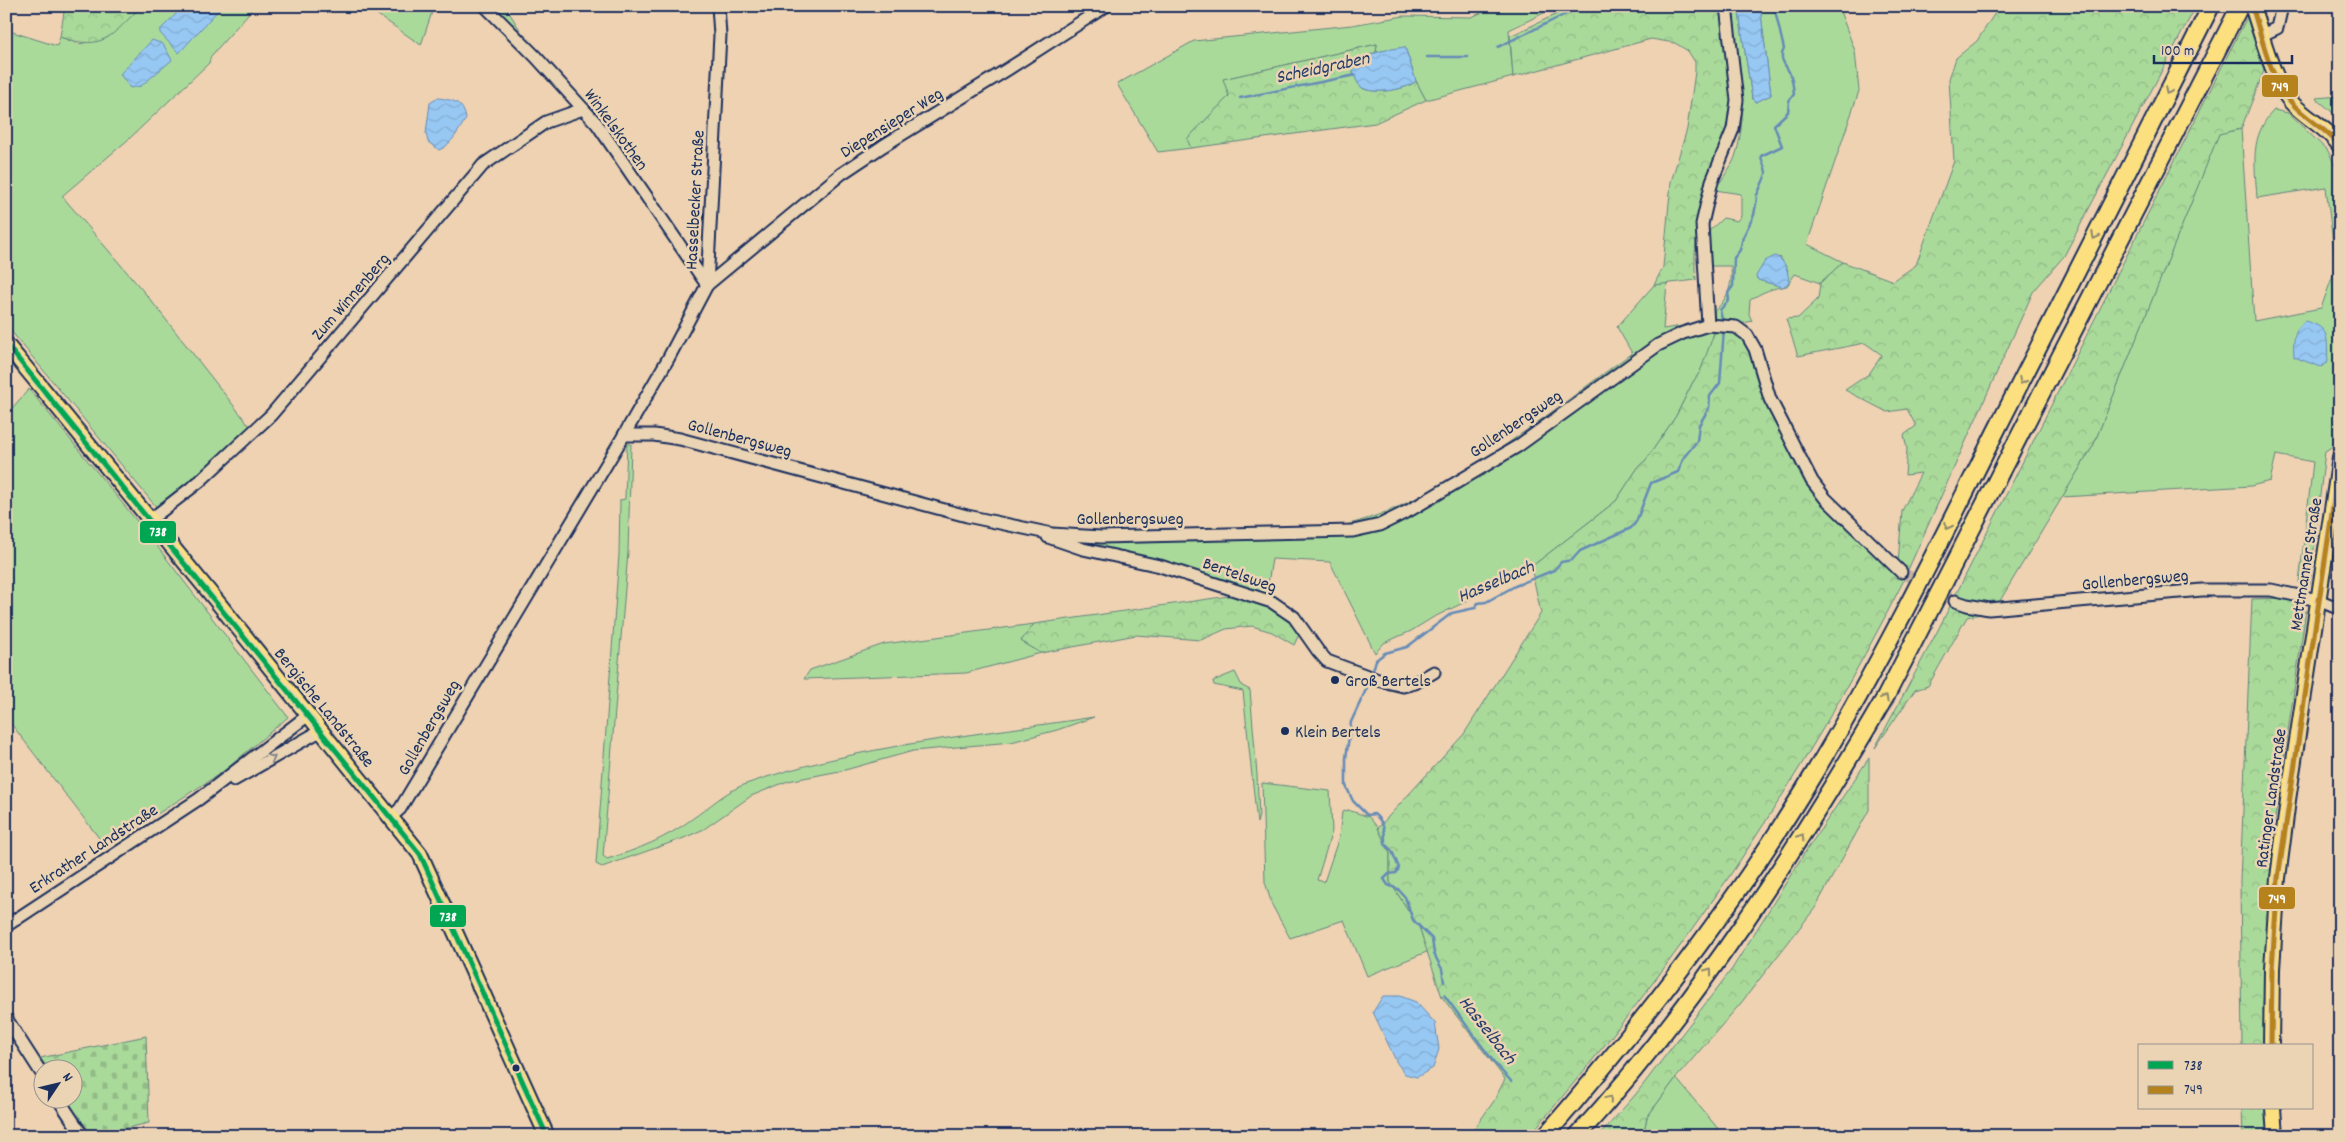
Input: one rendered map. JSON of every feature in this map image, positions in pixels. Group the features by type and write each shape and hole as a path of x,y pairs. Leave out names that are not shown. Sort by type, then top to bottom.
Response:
{"highway":[{"path":"1545,1136 1618,1052 1704,938 1768,847 1813,776 1866,682 1943,537 2211,6"},
{"path":"1577,1136 1636,1066 1695,990 1788,859 1838,779 1886,696 2240,6"}],"main road":[{"path":"2252,6 2287,96 2292,103 2334,138 2340,146"},
{"name":"Bergische Landstraße","path":"6,344 416,849 428,870 547,1136"},
{"name":"Mettmanner Straße","path":"2307,676 2340,457"},
{"name":"Ratinger Landstraße","path":"2272,1044 2272,969 2278,878 2307,676"},
{"path":"2273,1110 2275,1136"}],"street":[{"name":"Winkelskothen","path":"485,6 584,109 602,131 707,285"},
{"name":"Hasselbecker Straße","path":"624,435 668,359 707,285 720,35 718,6"},
{"name":"Diepensieper Weg","path":"707,285 841,174 883,146 1008,70 1106,6"},
{"path":"1712,325 1702,224 1712,180 1733,129 1737,100 1726,6"},
{"path":"2262,35 2277,28 2282,6"},
{"name":"Zum Winnenberg","path":"150,520 200,481 271,415 483,165 546,122 584,109"},
{"name":"Gollenbergsweg","path":"391,817 400,809 624,435 654,435 680,439 967,516 1037,532 1102,537 1353,531 1380,525 1412,509 1518,446 1658,345 1683,332 1712,325 1736,327 1744,332 1752,342 1770,400 1812,481 1831,504 1901,572"},
{"name":"Bertelsweg","path":"1037,532 1060,542 1160,566 1272,602 1300,623 1322,657 1372,678 1404,686 1415,683 1434,672"},
{"name":"Gollenbergsweg","path":"1955,601 1989,608 2202,590 2271,590 2318,600 2340,609"},
{"name":"Erkrather Landstraße","path":"199,799 307,716"},
{"name":"Erkrather Landstraße","path":"6,926 199,799 320,731"},
{"path":"6,1018 33,1060"},
{"path":"66,1110 83,1136"}],"green space":[{"path":"65,6 142,6 114,33 98,41 87,43 60,37"},
{"path":"142,6 255,6 211,56 209,63 130,138 62,196 149,298 252,429 157,508 6,325 6,30 57,46 60,37 79,44 107,38"},
{"path":"365,6 434,6 421,45"},
{"path":"488,6 505,6 532,49"},
{"path":"1498,6 1558,6 1509,30 1513,77 1426,100 1416,81 1405,47 1376,52 1377,44 1224,79 1229,96 1188,138 1191,148 1158,152 1117,84 1194,41 1352,25 1404,16 1471,17"},
{"path":"1574,6 1721,6 1731,67 1732,114 1724,148 1700,220 1696,239 1696,280 1654,285 1663,267 1671,182 1687,129 1695,62 1688,51 1675,43 1651,39 1513,77 1510,36"},
{"path":"1729,6 1738,6 1752,98 1756,102 1771,95 1760,6 1838,6 1855,51 1859,91 1807,244 1843,262 1820,283 1795,274 1787,286 1783,287 1788,270 1780,257 1756,277 1758,280 1782,287 1767,291 1750,300 1749,314 1752,321 1740,324 1706,318 1723,302 1731,282 1731,266 1706,266 1707,233 1723,218 1737,221 1741,216 1741,194 1715,190 1735,157 1740,139 1742,120 1741,82"},
{"path":"1995,6 2170,6 2175,9 2176,6 2196,6 2064,256 2033,292 1907,572 1898,564 1902,511 1921,473 1905,475 1907,449 1904,435 1916,426 1907,409 1887,412 1845,390 1869,374 1882,355 1865,343 1798,356 1786,319 1798,318 1818,299 1820,283 1843,262 1893,281 1916,265 1954,161 1949,79 1956,58 1977,41 1995,13"},
{"path":"2248,15 2267,63 2241,129 2219,134 2093,446 1998,604 1982,602 1981,614 1967,617 1928,686 1915,690 1875,748 1938,630"},
{"path":"1377,44 1376,52 1363,58 1353,72 1360,86 1364,89 1383,91 1406,87 1416,81 1426,100 1375,123 1191,148 1187,139 1229,96 1223,79"},
{"path":"2340,96 2340,119 2316,98"},
{"path":"2274,110 2288,113 2328,151 2340,175 2340,401 2333,446 2325,451 2310,584 2299,583 2313,462 2276,455 2270,481 2251,486 2062,497 2093,446 2219,133 2241,129 2254,321 2321,308 2336,267 2326,187 2257,198 2255,151 2257,140 2266,120"},
{"path":"1667,283 1663,329 1682,326 1685,329 1518,444 1398,513 1351,530 1330,528 1369,518 1408,502 1488,457 1527,430 1632,353 1617,327 1654,285"},
{"path":"1715,327 1710,349 1700,372 1676,416 1616,501 1531,567 1505,576 1465,602 1384,643 1375,653 1330,562 1272,559 1266,596 1218,578 1055,538 1353,533 1515,451 1664,345"},
{"path":"1716,328 1739,334 1744,342 1763,393 1784,440 1820,501 1905,578 1824,727 1780,799 1686,938 1636,1005 1529,1136 1469,1136 1494,1101 1505,1079 1442,997 1419,927 1390,882 1390,853 1378,828 1464,734 1541,613 1531,567 1616,501 1676,416 1700,372"},
{"path":"29,389 150,537 288,717 224,771 106,847 6,717 6,415"},
{"path":"627,444 631,444 628,552 603,856 607,859 662,838 738,787 788,771 874,750 1094,717 1057,730 1011,742 913,751 845,770 788,781 751,796 704,829 684,838 602,867 596,864 619,555 620,500 625,499"},
{"path":"1226,589 1281,611 1301,630 1294,645 1272,632 1252,626 1226,629 1201,640 1136,635 1041,653 1021,641 1034,624 1229,596"},
{"path":"2288,598 2306,610 2274,825 2263,1005 2265,1044 2242,1044 2240,881 2252,599"},
{"path":"1034,624 1021,641 1041,653 966,673 804,679 810,670 884,644"},
{"path":"1235,672 1242,686 1250,690 1257,775 1259,816 1257,823 1243,691 1214,685 1213,681"},
{"path":"1869,758 1869,810 1815,908 1741,1003 1676,1078 1647,1117 1643,1136 1599,1136 1636,1094 1732,969 1804,854"},
{"path":"1262,783 1330,791 1332,831 1317,880 1324,882 1339,837 1342,812 1348,810 1369,817 1378,828 1390,853 1390,882 1419,927 1429,951 1367,976 1344,920 1290,938 1272,905 1265,882"},
{"path":"146,1036 149,1123 91,1136 74,1110 82,1110 82,1060 41,1060 40,1058"},
{"path":"1676,1078 1724,1136 1643,1136 1647,1117"},
{"path":"2242,1110 2269,1110 2270,1136 2243,1136"}],"water":[{"path":"184,6 222,6 179,53 160,33 160,30"},
{"path":"1738,6 1760,6 1771,95 1756,102 1752,98"},
{"path":"152,40 163,44 172,60 141,86 130,88 120,74"},
{"path":"1405,47 1416,81 1405,87 1388,91 1372,91 1359,85 1353,72 1362,60 1375,53"},
{"path":"438,98 460,105 466,119 451,141 439,150 428,142 426,133 430,103"},
{"path":"1775,256 1782,260 1787,270 1789,282 1783,287 1758,280 1756,276 1765,261"},
{"path":"2305,321 2320,327 2326,335 2328,362 2321,367 2294,357 2296,333"},
{"path":"1383,996 1400,996 1416,1002 1435,1023 1439,1049 1433,1068 1417,1077 1405,1074 1397,1063 1373,1012"}],"waterway":[{"name":"Scheidgraben","path":"1498,47 1570,12 1592,6"},
{"name":"Hasselbach","path":"1757,195 1766,173 1761,156 1782,146 1774,125 1788,112 1789,101 1794,94 1791,76 1782,59 1784,49 1774,6"},
{"name":"Scheidgraben","path":"1427,57 1468,57"},
{"name":"Scheidgraben","path":"1240,98 1356,75"},
{"name":"Hasselbach","path":"1723,323 1720,310 1729,300 1728,293 1733,286 1734,258 1740,250 1743,237 1754,215 1757,198"},
{"name":"Hasselbach","path":"1372,674 1376,660 1385,653 1407,647 1452,613 1475,608 1478,603 1486,602 1515,586 1554,570 1561,562 1572,560 1580,551 1631,528 1636,522 1651,483 1678,472 1684,457 1697,441 1699,425 1709,408 1710,396 1720,383 1724,329"},
{"name":"Hasselbach","path":"1370,681 1351,722 1346,758 1346,786 1353,801 1367,815 1374,814 1378,817 1382,824 1385,844 1392,851 1399,868 1396,873 1389,874 1384,879 1388,885 1398,889 1405,897 1413,920 1432,939 1434,954 1442,969 1444,982"},
{"name":"Hasselbach","path":"1444,995 1496,1065 1511,1081"}],"tunnel":[{"path":"1901,572 1955,601"}],"transit line":[{"name":"749","path":"2252,6 2267,56 2283,92 2303,114 2340,146"},
{"name":"738","path":"6,344 420,854 547,1136"},
{"name":"749","path":"2271,1044 2272,969 2278,878 2340,459"}],"place":[{"name":"Groß Bertels","path":"1335,680"},
{"name":"Klein Bertels","path":"1285,731"}]}
